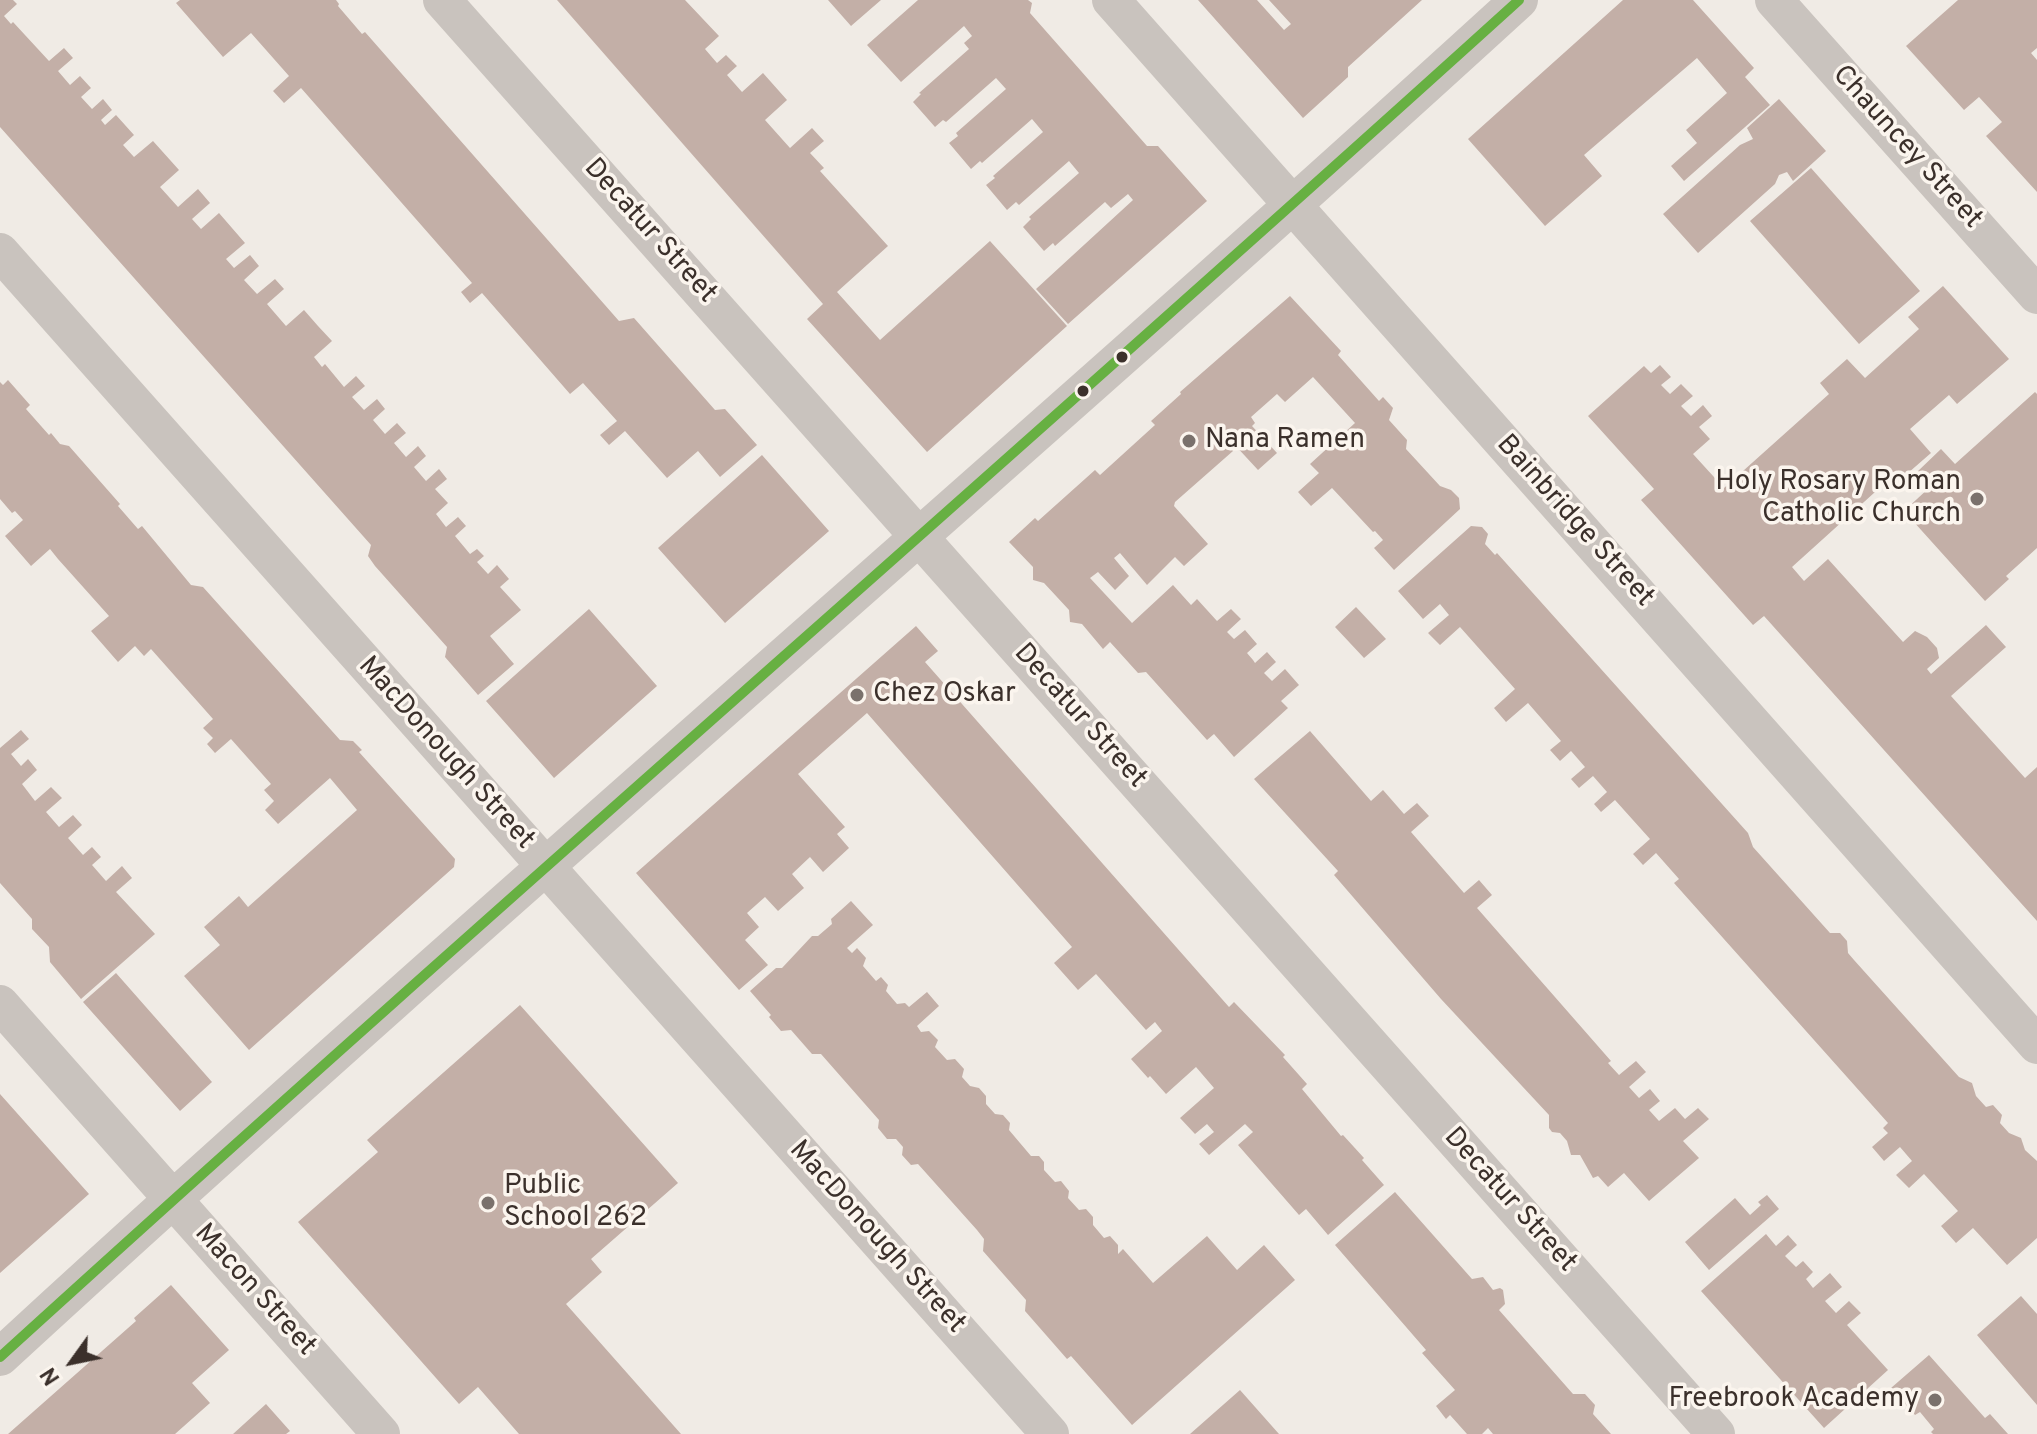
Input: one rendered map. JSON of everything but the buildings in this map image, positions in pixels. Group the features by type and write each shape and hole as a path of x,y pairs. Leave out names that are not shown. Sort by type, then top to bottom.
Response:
{"street":[{"name":"Decatur Street","path":"442,0 1716,1434"},
{"name":"Bainbridge Street","path":"1111,0 2037,1045"},
{"path":"0,1357 544,865 1293,206 1519,0"},
{"name":"Chauncey Street","path":"1774,0 2037,295"},
{"name":"MacDonough Street","path":"0,252 1050,1434"},
{"name":"Macon Street","path":"0,1004 381,1434"}],"transit line":[{"path":"0,1357 378,1016 1519,0"}],"place":[{"name":"Nana Ramen","path":"1189,441"},
{"name":"Holy Rosary Roman Catholic Church","path":"1977,499"},
{"name":"Chez Oskar","path":"857,695"},
{"name":"Public School 262","path":"488,1203"},
{"name":"Freebrook Academy","path":"1935,1400"}]}
